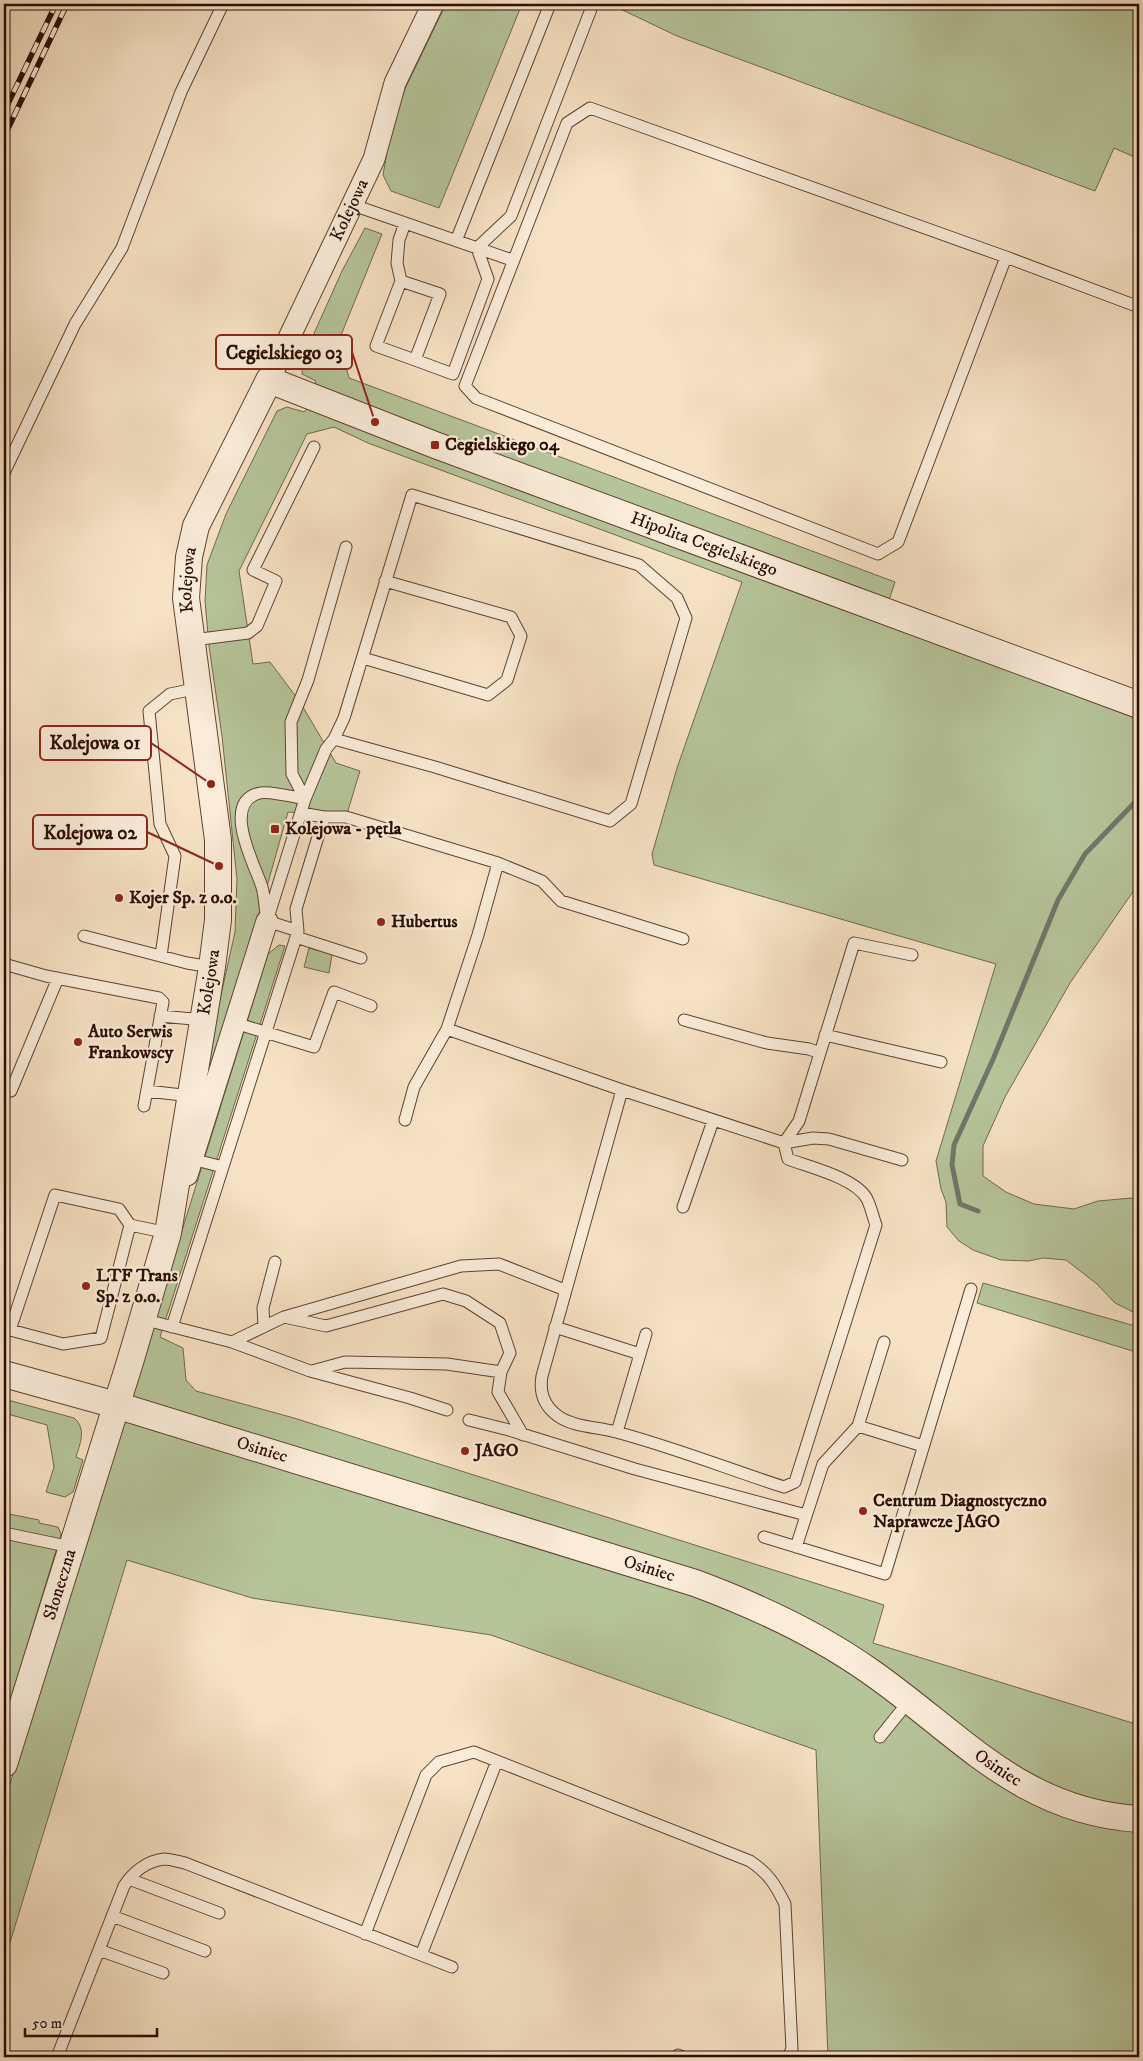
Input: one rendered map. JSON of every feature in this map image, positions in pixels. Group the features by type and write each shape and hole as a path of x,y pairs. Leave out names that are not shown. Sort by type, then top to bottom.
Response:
{"street":[{"name":"Kolejowa","path":"168,1233 204,1020 218,920 218,840 186,598 189,557 196,526 269,380 374,159 396,83 433,4"},
{"name":"Hipolita Cegielskiego","path":"269,380 435,445 1139,705"},
{"name":"Kolejowa","path":"116,1405 168,1233 267,922"},
{"name":"Osiniec","path":"4,1374 116,1405 695,1583 741,1600 806,1631 871,1672 982,1759 1027,1788 1076,1807 1107,1815 1139,1819"},
{"name":"Słoneczna","path":"4,1764 116,1405"}],"lane":[{"path":"4,473 75,324 122,248 181,92 224,4"},
{"path":"456,241 550,4"},
{"path":"476,248 511,216 593,4"},
{"path":"1006,257 898,542 878,554 476,398 465,386 566,123 590,108 1006,257 1139,307"},
{"path":"353,205 512,260"},
{"path":"405,223 399,240 397,263 401,281 376,346 453,374 488,279 476,248"},
{"path":"401,281 440,294 415,360"},
{"path":"193,640 248,633 257,626 276,581 254,570 314,447"},
{"path":"305,799 326,749 344,718 412,495 639,565 677,598 686,618 631,804 610,821 435,766 334,738"},
{"path":"305,799 292,774 291,722 308,680 346,548"},
{"path":"363,658 488,695 507,680 521,636 511,617 385,582"},
{"path":"160,956 175,856 160,824 149,711 170,694 199,688"},
{"name":"Kolejowa","path":"260,792 305,799 267,922 262,889 240,823 241,810 247,800 260,792"},
{"path":"301,813 324,817 346,817 498,863 542,881 561,901 683,939"},
{"path":"172,1327 297,934 296,909 324,817"},
{"path":"405,1120 414,1088 447,1029 478,935 498,863"},
{"path":"267,922 361,958"},
{"path":"84,936 160,956 212,967"},
{"path":"622,1090 555,1327 541,1382 543,1398 550,1408 565,1420 617,1432 784,1487 795,1482 876,1225 866,1198 854,1186 837,1177 788,1159 784,1143 799,1121 854,943 912,955"},
{"path":"4,964 58,978 159,998 163,1002 144,1106"},
{"path":"12,1091 58,978"},
{"path":"235,1023 314,1047 334,992 371,1006"},
{"path":"160,1016 204,1020"},
{"path":"684,1020 766,1043 809,1049 820,1053"},
{"path":"447,1029 713,1121 784,1143 813,1138 829,1139 902,1160"},
{"path":"825,1035 941,1062"},
{"path":"146,1091 191,1096"},
{"path":"683,1207 713,1121"},
{"path":"192,1159 223,1167"},
{"path":"130,1225 101,1338 63,1344 10,1330 55,1196 119,1209 130,1225 168,1233"},
{"path":"264,1327 263,1308 276,1262"},
{"path":"232,1342 284,1317 461,1266 499,1264 565,1290"},
{"path":"764,1537 885,1574 922,1446 971,1289"},
{"path":"284,1317 326,1326 443,1294 466,1300 500,1323 510,1354 500,1372 498,1392 523,1435"},
{"path":"142,1319 232,1342 310,1372 448,1410"},
{"path":"555,1327 640,1354"},
{"path":"617,1432 646,1334"},
{"path":"796,1547 823,1464 858,1426 884,1342"},
{"path":"310,1372 345,1362 447,1364 500,1372"},
{"path":"469,1420 509,1430 635,1470 806,1515"},
{"path":"858,1426 922,1446"},
{"path":"4,1533 71,1547"},
{"path":"880,1737 909,1701"},
{"path":"365,1934 426,1775 439,1762 458,1755 474,1752 750,1861 766,1871 785,1904 792,2049 788,2057"},
{"path":"421,1955 497,1761"},
{"path":"59,2057 112,1916 129,1879 133,1873 147,1865 165,1859 185,1863 452,1967"},
{"path":"129,1879 219,1912"},
{"path":"112,1916 205,1951"},
{"path":"99,1950 163,1973"}],"green space":[{"path":"446,4 522,4 439,208 391,191 383,175 390,134 403,93"},
{"path":"610,4 1139,4 1139,159 1114,148 1095,191 677,36"},
{"path":"365,228 382,234 339,340 349,378 895,582 888,603 313,389 316,381 302,374 303,358 342,271"},
{"path":"309,406 1139,714 1139,883 1070,983 1005,1097 983,1146 983,1176 1006,1192 1034,1204 1074,1209 1098,1201 1132,1198 1139,1204 1139,1315 1115,1303 1097,1284 1066,1260 1043,1258 1029,1261 1001,1260 973,1250 959,1241 947,1227 946,1202 941,1189 936,1161 996,964 654,865 652,854 677,768 742,582 368,443 334,427 307,434 239,571 253,664 270,662 300,702 336,763 360,771 346,817 288,812 256,925 207,1082 203,1076 235,932 237,879 222,736 209,646 205,601 207,565 226,514 277,411 287,407 304,412"},
{"path":"279,945 285,946 160,1337 183,1348 186,1380 196,1391 294,1418 884,1605 873,1643 1139,1725 1139,2057 828,2057 816,1750 491,1635 252,1598 127,1560 4,1962 4,1803 268,954"},
{"path":"309,948 332,954 329,973 304,967"},
{"path":"983,1283 1139,1327 1139,1353 977,1303"},
{"path":"4,1399 74,1418 78,1422 81,1431 81,1441 76,1457 83,1460 73,1492 65,1497 46,1492 54,1467 47,1425 4,1413"},
{"path":"4,1513 39,1520 39,1523 58,1527 61,1534 4,1721"}],"waterway":[{"path":"978,1211 960,1204 952,1165 954,1145 994,1057 1058,900 1085,854 1139,798"}],"railway":[{"path":"4,112 56,4"},
{"path":"4,137 67,4"}],"place":[{"name":"Cegielskiego 03","path":"375,422"},
{"name":"Cegielskiego 04","path":"435,445"},
{"name":"Kolejowa 01","path":"211,784"},
{"name":"Kolejowa - pętla","path":"275,829"},
{"name":"Kolejowa 02","path":"219,866"},
{"name":"Kojer Sp. z o.o.","path":"119,898"},
{"name":"Hubertus","path":"381,922"},
{"name":"Auto Serwis Frankowscy","path":"78,1042"},
{"name":"LTF Trans Sp. z o.o.","path":"86,1286"},
{"name":"JAGO","path":"465,1451"},
{"name":"Centrum Diagnostyczno Naprawcze JAGO","path":"863,1511"}]}
